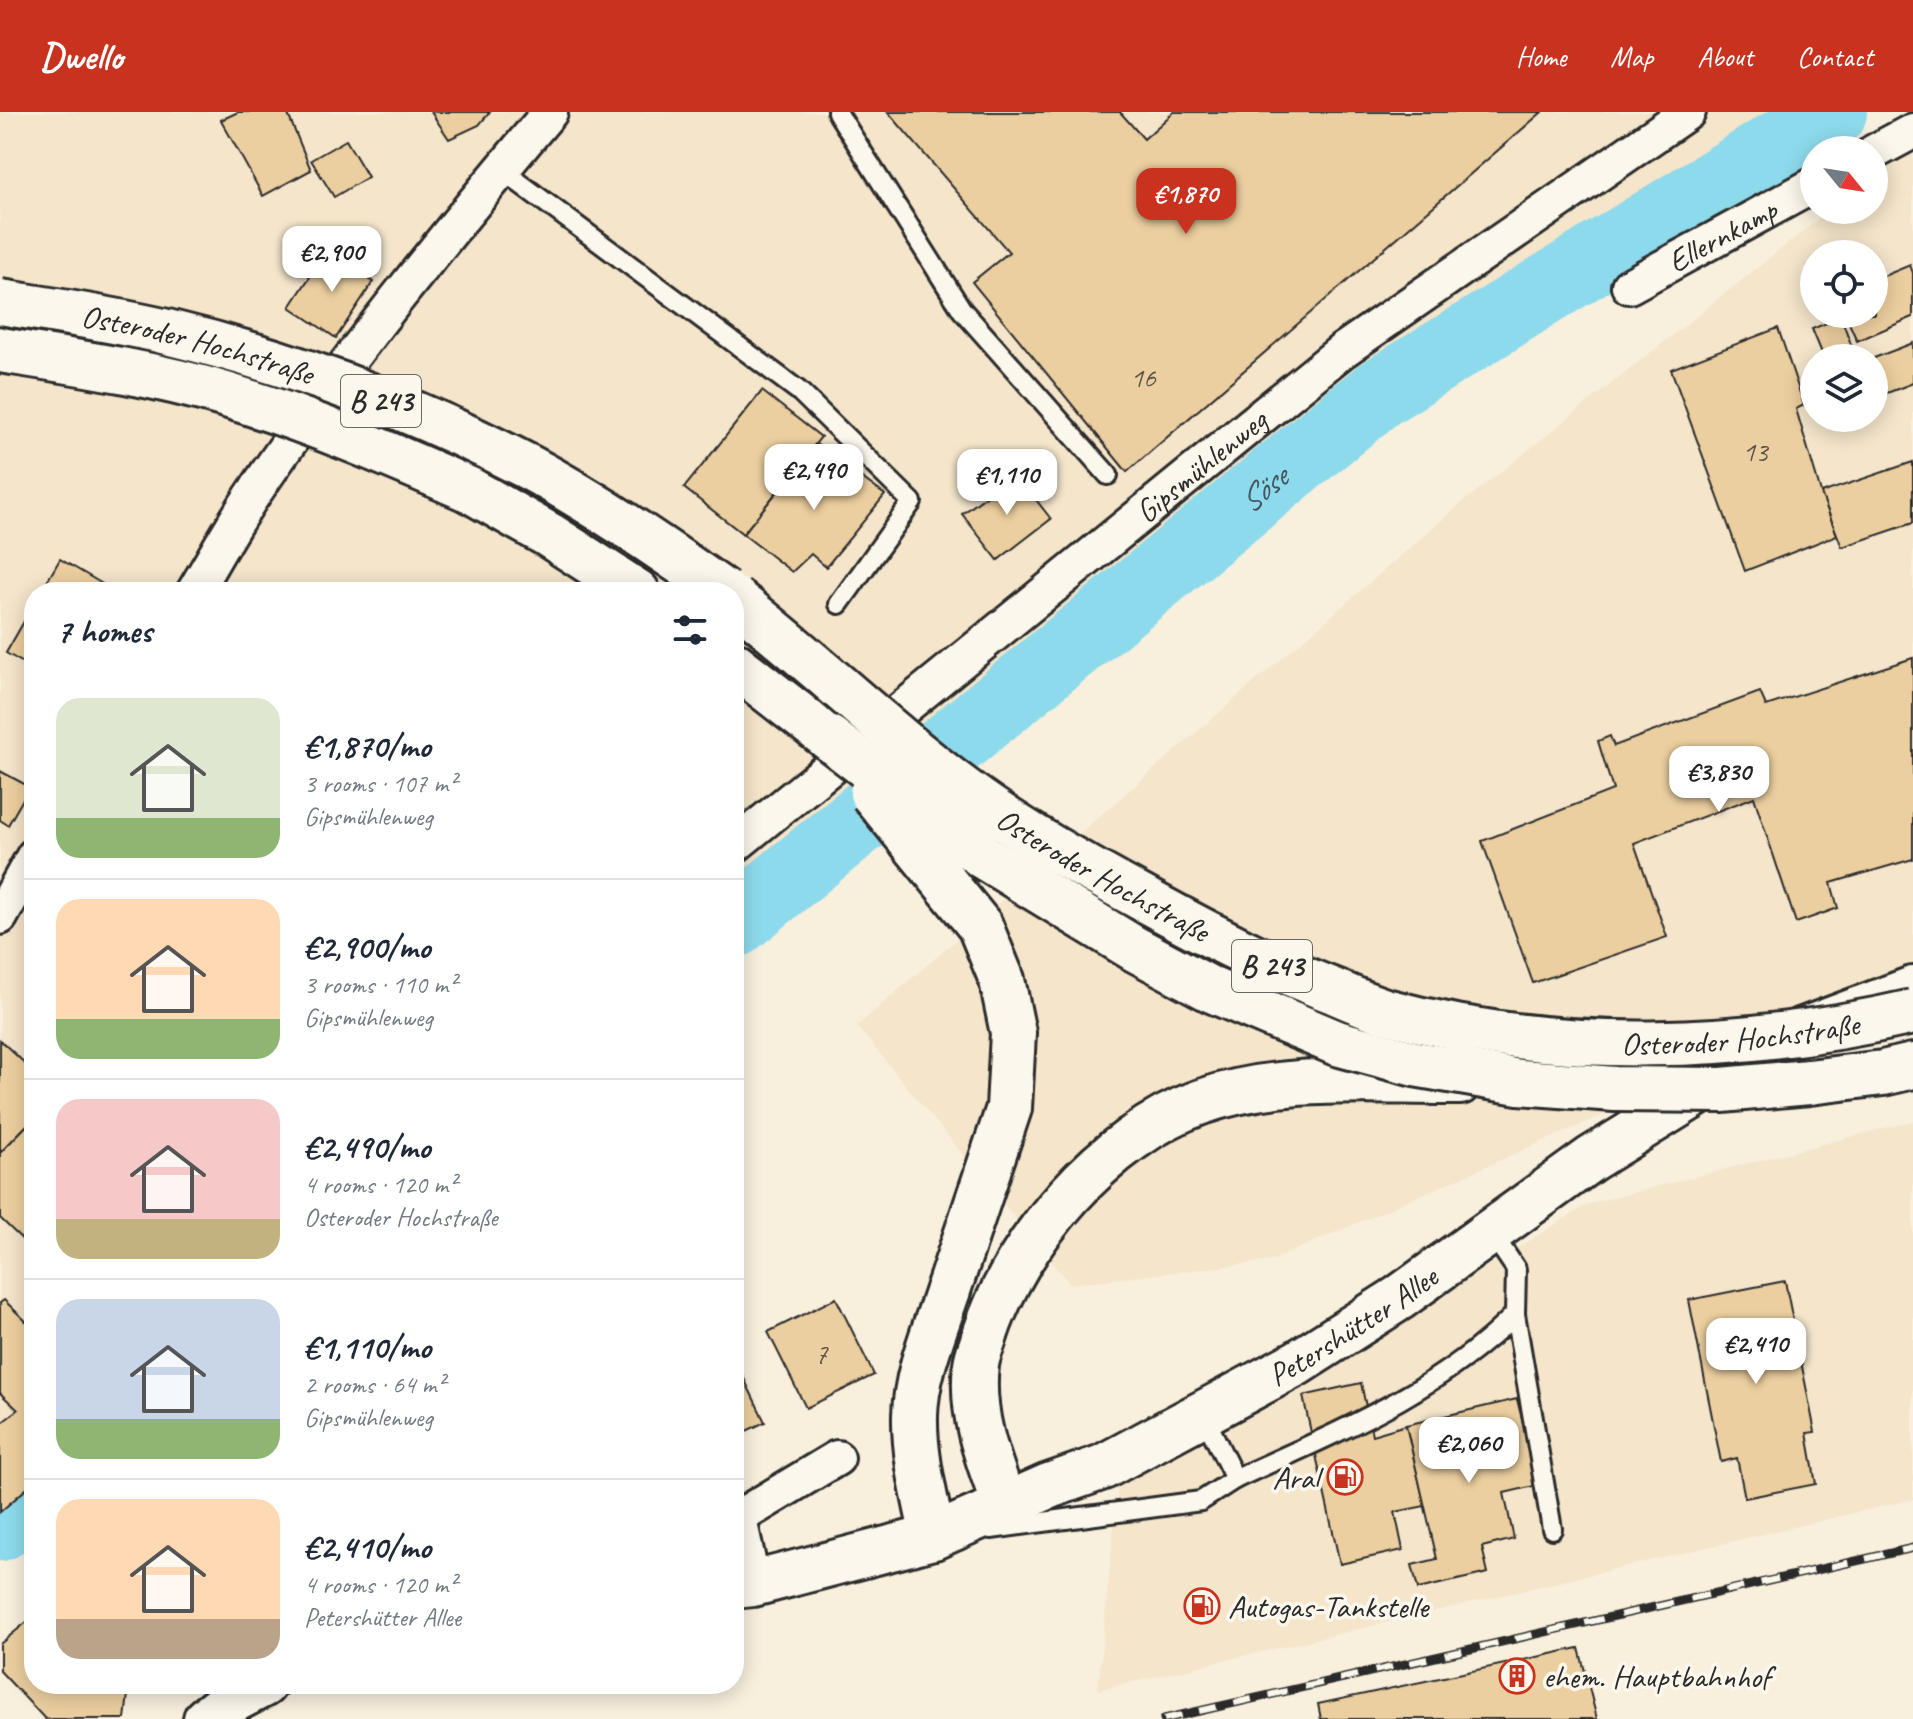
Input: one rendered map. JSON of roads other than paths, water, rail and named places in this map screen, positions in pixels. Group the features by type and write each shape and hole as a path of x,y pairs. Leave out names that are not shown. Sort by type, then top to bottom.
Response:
{"main road":[{"name":"Osteroder Hochstraße","path":"0,302 166,332 308,374 389,404 531,469 666,551 710,582"},
{"name":"Osteroder Hochstraße","path":"0,350 124,370 182,384 345,435 470,490 549,535 622,582"},
{"name":"Osteroder Hochstraße","path":"744,607 808,657 965,791 1022,831 1285,972 1382,1010 1469,1030 1637,1043 1730,1041 1797,1034 1913,1012"},
{"name":"Osteroder Hochstraße","path":"744,672 984,857 1135,949 1212,990 1337,1043 1415,1064 1519,1082 1615,1089 1722,1090 1883,1073 1913,1066"},
{"path":"829,738 980,926 1002,980 1013,1033 1009,1108 923,1364 915,1414 920,1473 933,1537"},
{"name":"Petershütter Allee","path":"744,1585 933,1537 1103,1467 1297,1363 1399,1298 1591,1159 1793,1034 1913,989"},
{"path":"1005,1506 980,1439 975,1393 976,1362 992,1312 1028,1245 1071,1193 1112,1155 1152,1126 1200,1102 1249,1090 1313,1081 1519,1082"},
{"path":"206,1719 245,1694"}],"street":[{"path":"200,582 253,494 353,355 550,112"},
{"name":"Gipsmühlenweg","path":"744,838 1342,351 1688,112"},
{"path":"1888,144 1913,131"},
{"name":"Ellernkamp","path":"1629,286 1800,193"},
{"path":"0,917 24,874"},
{"name":"Petershütter Allee","path":"744,1515 837,1458"}],"lane":[{"path":"837,112 962,310 1108,475"},
{"path":"502,170 799,391 912,502 839,604"},
{"path":"1491,1232 1516,1269 1515,1314 1552,1529"},
{"path":"933,1537 1201,1501 1235,1479 1385,1409 1489,1341 1515,1314"},
{"path":"1203,1414 1235,1479"}],"waterway":[{"name":"Söse","path":"744,915 1378,394 1832,112"},
{"name":"Söse","path":"0,1526 24,1506"}],"railway":[{"path":"1164,1719 1913,1548"}],"place":[{"name":"Aral","path":"1345,1477"},
{"name":"Autogas-Tankstelle","path":"1202,1606"},
{"name":"ehem. Hauptbahnhof","path":"1517,1676"}]}
